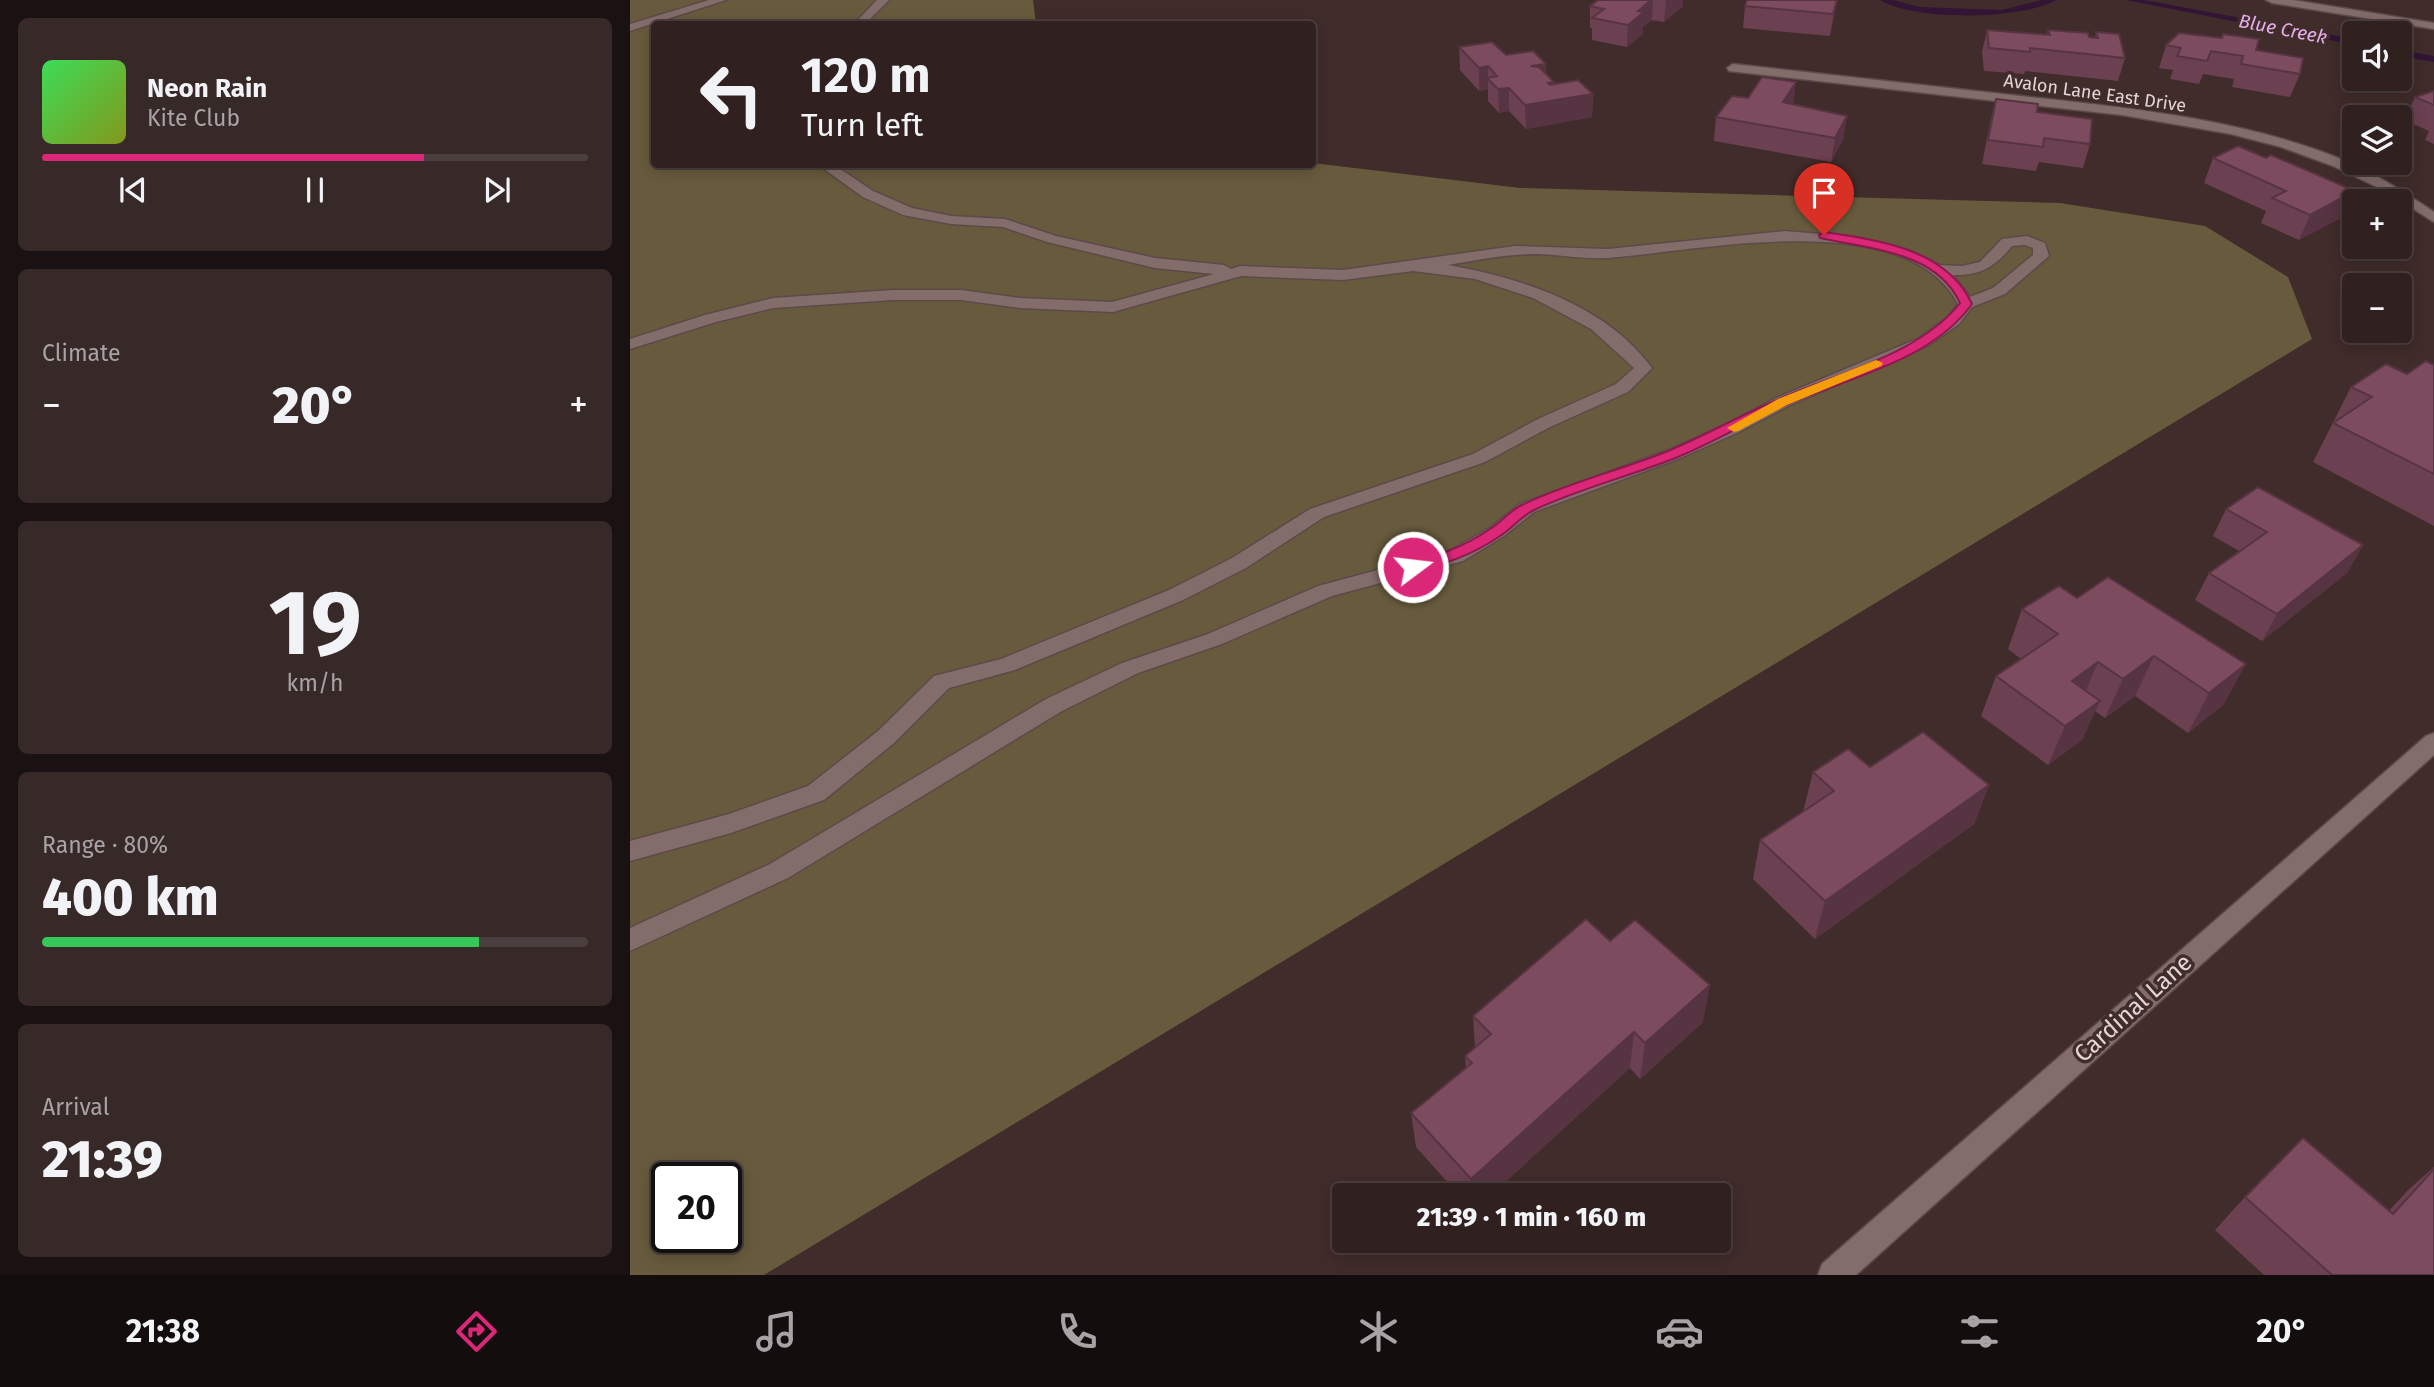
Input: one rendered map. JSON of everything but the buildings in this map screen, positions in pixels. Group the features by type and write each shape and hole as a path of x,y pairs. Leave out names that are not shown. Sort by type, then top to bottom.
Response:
{"street":[{"path":"652,21 720,0"},
{"path":"862,21 883,0"},
{"path":"2272,0 2434,26"},
{"path":"630,28 651,21"},
{"name":"Avalon Lane East Drive","path":"1733,68 2117,111 2230,131 2289,145 2335,161 2384,186 2434,218"},
{"path":"829,168 868,194 908,212 951,219 1005,223 1052,239 1155,263 1240,271 1343,275 1525,250 1557,249 1597,254 1769,234 1824,235 1864,241 1915,257 1939,269 1959,288 1966,304"},
{"path":"630,940 779,871 1054,705 1130,668 1215,639 1325,591 1456,556 1497,532 1527,508 1671,455 1733,428 1782,402 1923,342 1953,321 1966,304 1999,291 2041,256 2040,246 2028,240 2007,243 1984,268 1964,271 1939,269"},
{"path":"630,851 731,823 816,793 886,737 942,682 1007,665 1176,595 1239,563 1317,513 1479,458 1544,423 1622,388 1644,368 1628,349 1542,294 1476,275 1413,266"},
{"path":"630,344 711,318 773,303 893,295 961,295 1020,303 1113,307 1240,271"},
{"name":"Cardinal Lane","path":"1833,1275 2434,742"}],"shaded area":[{"path":"630,0 1033,0 1036,21 651,21 651,168 1316,168 1316,163 1520,188 2060,203 2205,226 2288,277 2312,339 764,1275 630,1275"}],"waterway":[{"name":"Blue Creek","path":"1884,0 1920,10 2002,13 2052,0"},
{"name":"Blue Creek","path":"2130,0 2342,39"},
{"name":"Blue Creek","path":"2412,55 2434,59"}],"slow traffic":[{"path":"1734,428 1782,402 1876,363"}],"route":[{"path":"1413,567 1456,556 1497,532 1527,508 1671,455 1733,428 1782,402 1923,342 1953,321 1966,304 1959,288 1939,269 1915,257 1864,241 1824,235"}]}
